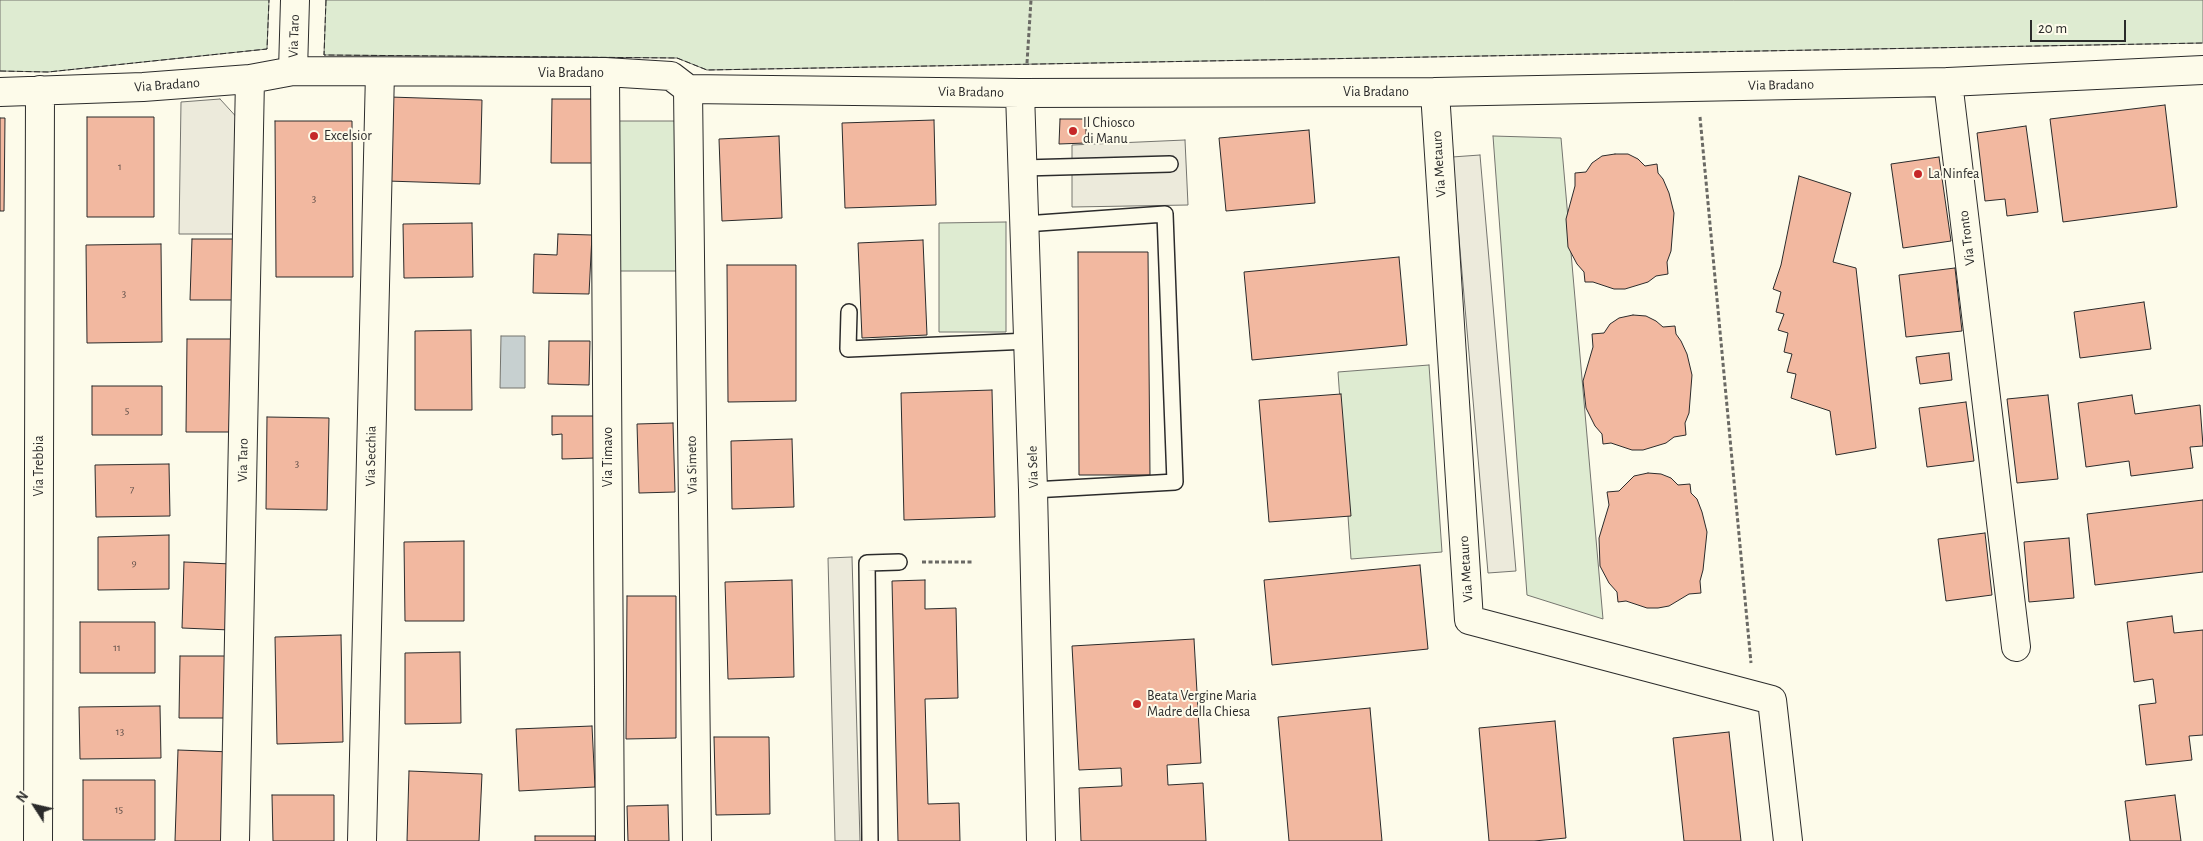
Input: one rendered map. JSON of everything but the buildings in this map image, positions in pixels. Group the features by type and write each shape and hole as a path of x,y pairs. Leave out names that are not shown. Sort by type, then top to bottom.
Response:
{"street":[{"name":"Via Taro","path":"293,71 295,0"},
{"path":"1948,82 2203,70"},
{"name":"Via Bradano","path":"0,92 143,87 250,79 293,71 605,72 671,76 688,90 1020,93 1434,92 1948,82"},
{"name":"Via Secchia","path":"362,841 380,72"},
{"name":"Via Timavo","path":"605,72 610,841"},
{"name":"Via Taro","path":"235,841 250,79"},
{"name":"Via Tronto","path":"1948,82 2016,647"},
{"name":"Via Trebbia","path":"38,841 40,90"},
{"name":"Via Simeto","path":"688,90 697,841"},
{"name":"Via Metauro","path":"1434,92 1469,620 1772,700 1788,841"},
{"name":"Via Sele","path":"1020,93 1033,490 1041,841"}],"lane":[{"path":"1023,168 1170,164"},
{"path":"1025,224 1165,214 1175,482 1033,490"},
{"path":"849,312 848,349 1028,341"},
{"path":"870,841 867,563 899,562"}],"path":[{"path":"1020,93 1027,64 1031,0"},
{"path":"1697,86 1754,695"},
{"path":"899,562 972,562"}],"green space":[{"path":"0,0 269,0 267,49 48,72 0,71"},
{"path":"326,0 2203,0 2203,43 707,70 677,58 324,55"},
{"path":"614,121 676,121 677,271 614,271"},
{"path":"1493,136 1561,138 1603,619 1527,595"},
{"path":"1006,222 1006,332 939,332 939,223"},
{"path":"1429,365 1442,552 1351,559 1338,372"}],"shaded area":[{"path":"220,99 241,122 239,234 179,234 181,102"},
{"path":"1185,140 1188,205 1072,207 1072,145"},
{"path":"1480,155 1516,571 1488,573 1452,157"},
{"path":"501,336 525,336 525,388 500,388"},
{"path":"852,557 860,841 835,841 828,558"}],"fence":[{"path":"0,71 48,72 267,49 269,0"},
{"path":"326,0 324,55 677,58 707,70 2203,43"}],"place":[{"name":"Il Chiosco di Manu","path":"1073,131"},
{"name":"Excelsior","path":"314,136"},
{"name":"La Ninfea","path":"1918,174"},
{"name":"Beata Vergine Maria Madre della Chiesa","path":"1137,704"}]}
